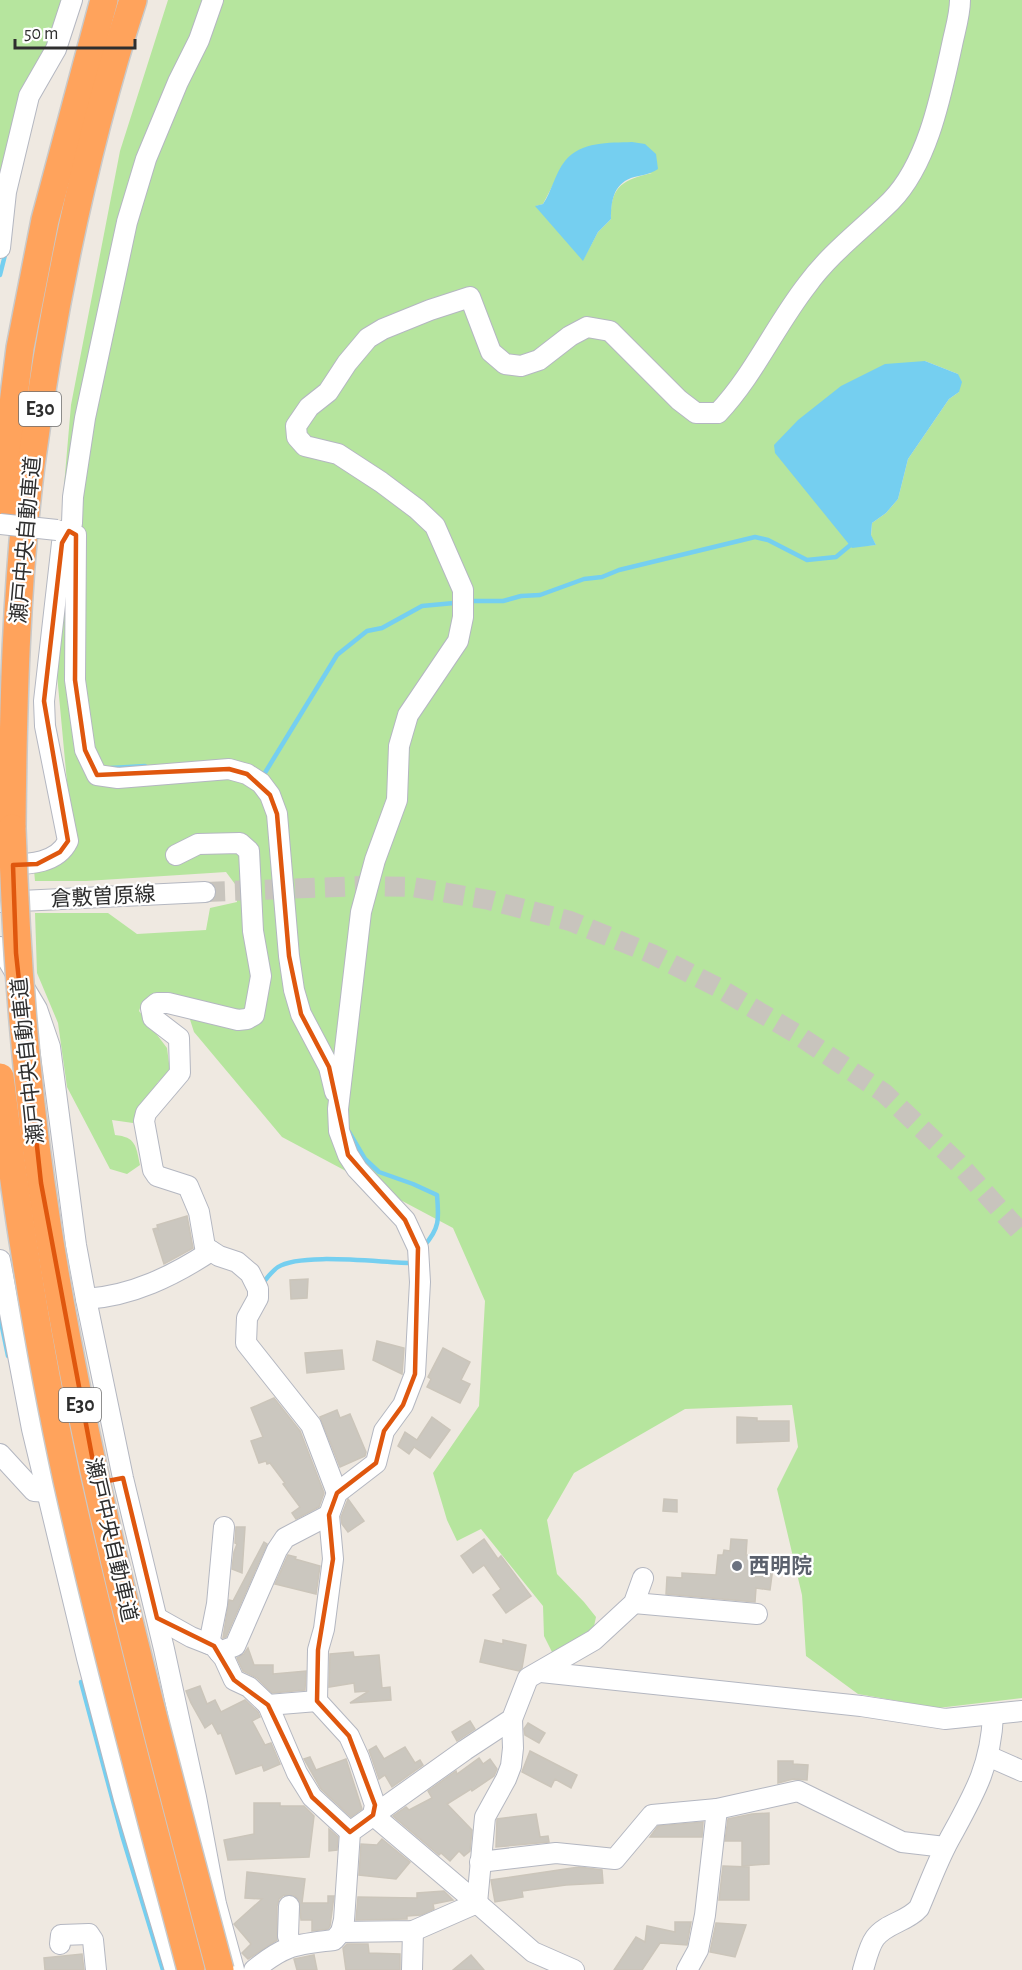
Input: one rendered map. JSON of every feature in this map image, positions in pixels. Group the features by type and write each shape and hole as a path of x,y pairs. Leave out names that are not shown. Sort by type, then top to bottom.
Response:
{"highway":[{"name":"瀬戸中央自動車道","path":"0,508 20,348 45,219 104,0"},
{"name":"瀬戸中央自動車道","path":"133,0 101,111 74,225 48,352 31,466 20,583 14,698 12,828 16,953 41,1183 68,1348 131,1627 220,1970"},
{"name":"瀬戸中央自動車道","path":"0,1077 14,1186 42,1354 67,1479 106,1644 191,1970"}],"street":[{"path":"0,248 6,192 29,96 56,49 72,0"},
{"path":"0,866 38,864 60,852 68,841 45,726 44,701 63,531 72,523 73,497 85,418 127,222 146,159 178,82 199,40 213,0"},
{"path":"373,1815 375,1805 349,1736 317,1701 318,1650 324,1629 333,1559 329,1515 338,1493 376,1463 384,1431 403,1405 407,1395 415,1374 420,1282 418,1248 405,1220 357,1169 348,1155 339,1131 339,1100 361,912 375,860 397,800 399,746 408,715 458,641 463,617 463,590 435,526 417,509 381,482 338,454 305,446 297,437 296,426 309,407 328,392 347,363 368,338 383,329 430,310 470,297 491,352 505,364 521,366 539,360 570,336 587,327 610,331 679,400 696,413 718,412 736,394 807,284 841,245 892,200 912,174 930,130 947,66 960,0"},
{"path":"0,524 63,531 76,535 74,660 85,750 97,775 118,778 229,769 247,774 261,783 270,795 277,814 294,990 301,1014 329,1067 339,1100"},
{"path":"177,855 198,844 240,843 249,851 253,931 261,976 254,1014 247,1019 238,1020 168,1003 157,1003 151,1008 153,1018 179,1038 180,1073 146,1113 144,1121 153,1170 157,1176 188,1186 199,1212 205,1247 237,1262 254,1281 258,1289 258,1298 247,1318 246,1343 311,1425 338,1493"},
{"name":"倉敷曽原線","path":"0,902 205,892"},
{"path":"0,947 38,1009 50,1047 86,1299 123,1478 157,1618 196,1797 216,1904 234,1970"},
{"path":"86,1299 126,1292 153,1283 183,1269 211,1251"},
{"path":"0,1260 32,1429 87,1658 118,1776 175,1970"},
{"path":"0,1454 34,1491 48,1492 123,1478"},
{"path":"214,1648 235,1646 277,1550 285,1538 329,1515"},
{"path":"214,1648 224,1527"},
{"path":"477,1903 485,1817 511,1766 512,1719 528,1678 594,1640 634,1603 643,1578"},
{"path":"634,1603 757,1614"},
{"path":"157,1618 214,1648 224,1658 234,1680 249,1687 268,1705 297,1773 312,1797 350,1832"},
{"path":"541,1672 861,1706 945,1719 1022,1711"},
{"path":"268,1705 317,1701"},
{"path":"863,1970 874,1938 912,1916 919,1908 945,1847 969,1805 988,1756 993,1715"},
{"path":"254,1970 275,1953 292,1945 334,1940 341,1932 344,1920 350,1832 512,1719"},
{"path":"988,1756 1022,1772"},
{"path":"480,1862 556,1853 615,1859 652,1815 717,1809 798,1791 902,1842 945,1847"},
{"path":"687,1970 698,1950 705,1915 717,1809"},
{"path":"373,1815 477,1903 533,1961 574,1970"},
{"path":"341,1932 413,1931 477,1903"},
{"path":"289,1906 288,1936 292,1945"},
{"path":"412,1970 413,1931"},
{"path":"60,1944 61,1935 89,1934 93,1940 96,1970"}],"highlighted area":[{"path":"69,531 76,535 75,680 85,750 97,775 229,769 247,774 270,795 277,814 289,956 301,1014 329,1067 348,1155 405,1220 418,1248 415,1374 403,1405 384,1431 376,1463 337,1493 329,1515 333,1559 318,1650 317,1701 349,1736 375,1805 373,1815 350,1832 312,1797 268,1705 234,1680 214,1646 157,1618 123,1478 97,1483 41,1183 16,953 13,865 37,864 60,852 68,841 44,701 62,543"}],"green space":[{"path":"0,0 66,0 0,218"},
{"path":"168,0 1022,0 1022,1698 938,1708 858,1694 806,1656 802,1595 777,1489 798,1447 792,1405 685,1409 574,1473 547,1520 557,1574 596,1617 593,1631 553,1654 544,1636 543,1606 481,1529 457,1541 447,1520 433,1473 479,1406 485,1301 453,1228 282,1137 194,1032 183,998 151,995 142,1002 139,1011 167,1048 170,1071 158,1082 133,1123 112,1120 115,1135 127,1138 134,1144 140,1165 127,1174 110,1169 67,1087 58,1023 37,973 35,913 108,913 137,934 206,930 210,908 237,902 235,884 226,872 86,881 35,881 34,870 41,869 77,844 67,782 56,664 73,537 62,509 71,405 120,151","holes":["652,173 633,178 620,186 613,199 611,219 598,232 583,260 536,206 543,204 556,179","925,361 958,374 959,392 949,399 908,459 898,499 886,513 872,523 871,536 876,545 852,547"]}],"water":[{"path":"632,142 645,144 656,154 658,169 631,178 620,185 614,195 611,219 598,232 583,261 535,206 543,204 556,176 572,154 596,144"},
{"path":"925,361 958,374 962,382 959,392 949,399 908,459 898,499 886,513 872,523 871,535 876,545 852,548 775,453 774,445 798,420 841,386 885,364"}],"building":[{"path":"187,1216 193,1248 164,1264 153,1229 158,1229 157,1225"},
{"path":"308,1279 307,1298 291,1299 290,1280"},
{"path":"377,1341 404,1348 402,1374 373,1360"},
{"path":"443,1348 470,1362 461,1380 470,1384 460,1403 427,1387 431,1379 428,1377"},
{"path":"342,1350 344,1369 307,1373 305,1353"},
{"path":"274,1398 300,1431 324,1493 319,1507 296,1519 292,1513 300,1507 270,1463 267,1464 266,1461 259,1463 251,1441 263,1437 251,1408"},
{"path":"337,1410 340,1418 350,1414 366,1452 365,1456 340,1467 320,1417"},
{"path":"432,1417 450,1430 430,1458 414,1447 409,1454 398,1446 405,1432 417,1440"},
{"path":"737,1417 757,1418 757,1421 789,1421 789,1441 737,1443"},
{"path":"348,1499 364,1521 348,1532 342,1524 341,1517"},
{"path":"664,1499 677,1500 677,1512 663,1511"},
{"path":"236,1527 245,1527 242,1573 232,1569 237,1544 235,1543"},
{"path":"484,1539 498,1559 501,1556 531,1596 506,1613 493,1595 501,1589 484,1565 473,1573 461,1556"},
{"name":"西明院","path":"731,1539 747,1540 746,1555 774,1560 770,1590 756,1588 755,1602 666,1594 667,1577 682,1578 682,1573 716,1575 718,1555 723,1555 724,1550 730,1551"},
{"path":"264,1542 267,1544 226,1637 223,1638 229,1600 233,1601"},
{"path":"288,1555 320,1566 316,1594 275,1584"},
{"path":"485,1640 503,1644 503,1640 526,1645 522,1668 519,1671 480,1662"},
{"path":"248,1648 254,1665 273,1665 273,1674 306,1671 305,1690 272,1693 257,1678 243,1671 237,1658"},
{"path":"353,1652 354,1657 379,1655 382,1688 390,1687 391,1700 350,1703 369,1691 355,1692 354,1683 329,1687 330,1654"},
{"path":"200,1686 207,1704 215,1700 221,1712 245,1700 258,1712 260,1717 252,1721 265,1745 271,1743 280,1764 264,1771 262,1765 236,1774 221,1733 218,1734 212,1723 205,1728 186,1691"},
{"path":"470,1721 475,1729 457,1741 452,1732"},
{"path":"528,1723 545,1733 539,1743 525,1735 524,1729"},
{"path":"376,1746 384,1759 405,1747 415,1763 420,1760 423,1765 392,1787 385,1775 379,1779 369,1750"},
{"path":"530,1751 577,1775 571,1788 555,1779 551,1787 522,1772"},
{"path":"310,1757 316,1770 346,1759 362,1809 351,1817 321,1789 304,1759"},
{"path":"479,1758 483,1764 490,1759 497,1769 494,1776 447,1804 472,1830 470,1851 464,1856 459,1851 450,1861 441,1853 439,1855 393,1816 406,1807 409,1810 432,1798 428,1791"},
{"path":"778,1761 793,1761 793,1764 808,1765 807,1780 793,1779 778,1783"},
{"path":"254,1803 304,1806 314,1816 309,1857 228,1860 224,1840 254,1834"},
{"path":"769,1813 769,1864 742,1866 742,1841 725,1841 728,1819"},
{"path":"536,1814 540,1837 548,1836 549,1842 496,1847 497,1819"},
{"path":"703,1822 702,1837 650,1837 658,1826"},
{"path":"329,1829 338,1837 337,1850 329,1851"},
{"path":"382,1839 410,1862 396,1879 359,1875 361,1844 377,1845"},
{"path":"723,1866 749,1867 749,1900 719,1900"},
{"path":"579,1867 602,1870 603,1883 522,1891 523,1897 495,1902 491,1880"},
{"path":"247,1872 305,1879 302,1903 328,1903 328,1896 334,1896 328,1929 312,1931 312,1920 301,1920 299,1900 295,1896 284,1895 279,1899 277,1906 277,1940 248,1959 242,1953 251,1944 234,1924 262,1899 245,1898"},
{"path":"444,1891 453,1900 433,1904 434,1909 421,1915 407,1916 407,1919 356,1920 358,1897 417,1898 417,1893"},
{"path":"675,1922 691,1922 687,1945 660,1943 642,1970 614,1970 636,1937 645,1942 647,1926 675,1932"},
{"path":"716,1923 746,1925 735,1957 710,1952"},
{"path":"347,1944 368,1944 369,1953 400,1954 400,1970 346,1970 343,1948"},
{"path":"82,1954 84,1970 45,1970 44,1958"},
{"path":"314,1955 317,1970 297,1970 294,1959"},
{"path":"471,1955 484,1970 453,1970"}],"waterway":[{"path":"0,275 6,251"},
{"path":"470,601 503,601 521,596 540,595 584,579 602,577 619,570 755,537 768,540 807,560 836,557 854,542"},
{"path":"263,776 337,655 367,631 382,628 422,606 454,603"},
{"path":"111,768 145,766"},
{"path":"349,1132 365,1159 379,1172 437,1195 436,1228 424,1246"},
{"path":"262,1284 278,1267 305,1260 343,1259 413,1263"},
{"path":"0,1317 8,1356"},
{"path":"81,1682 122,1835 163,1970"}],"tunnel":[{"path":"205,892 363,886 412,887 489,900 570,921 652,954 717,987 795,1033 884,1093 958,1163 1022,1234"}],"place":[{"name":"西明院","path":"737,1566"}]}
